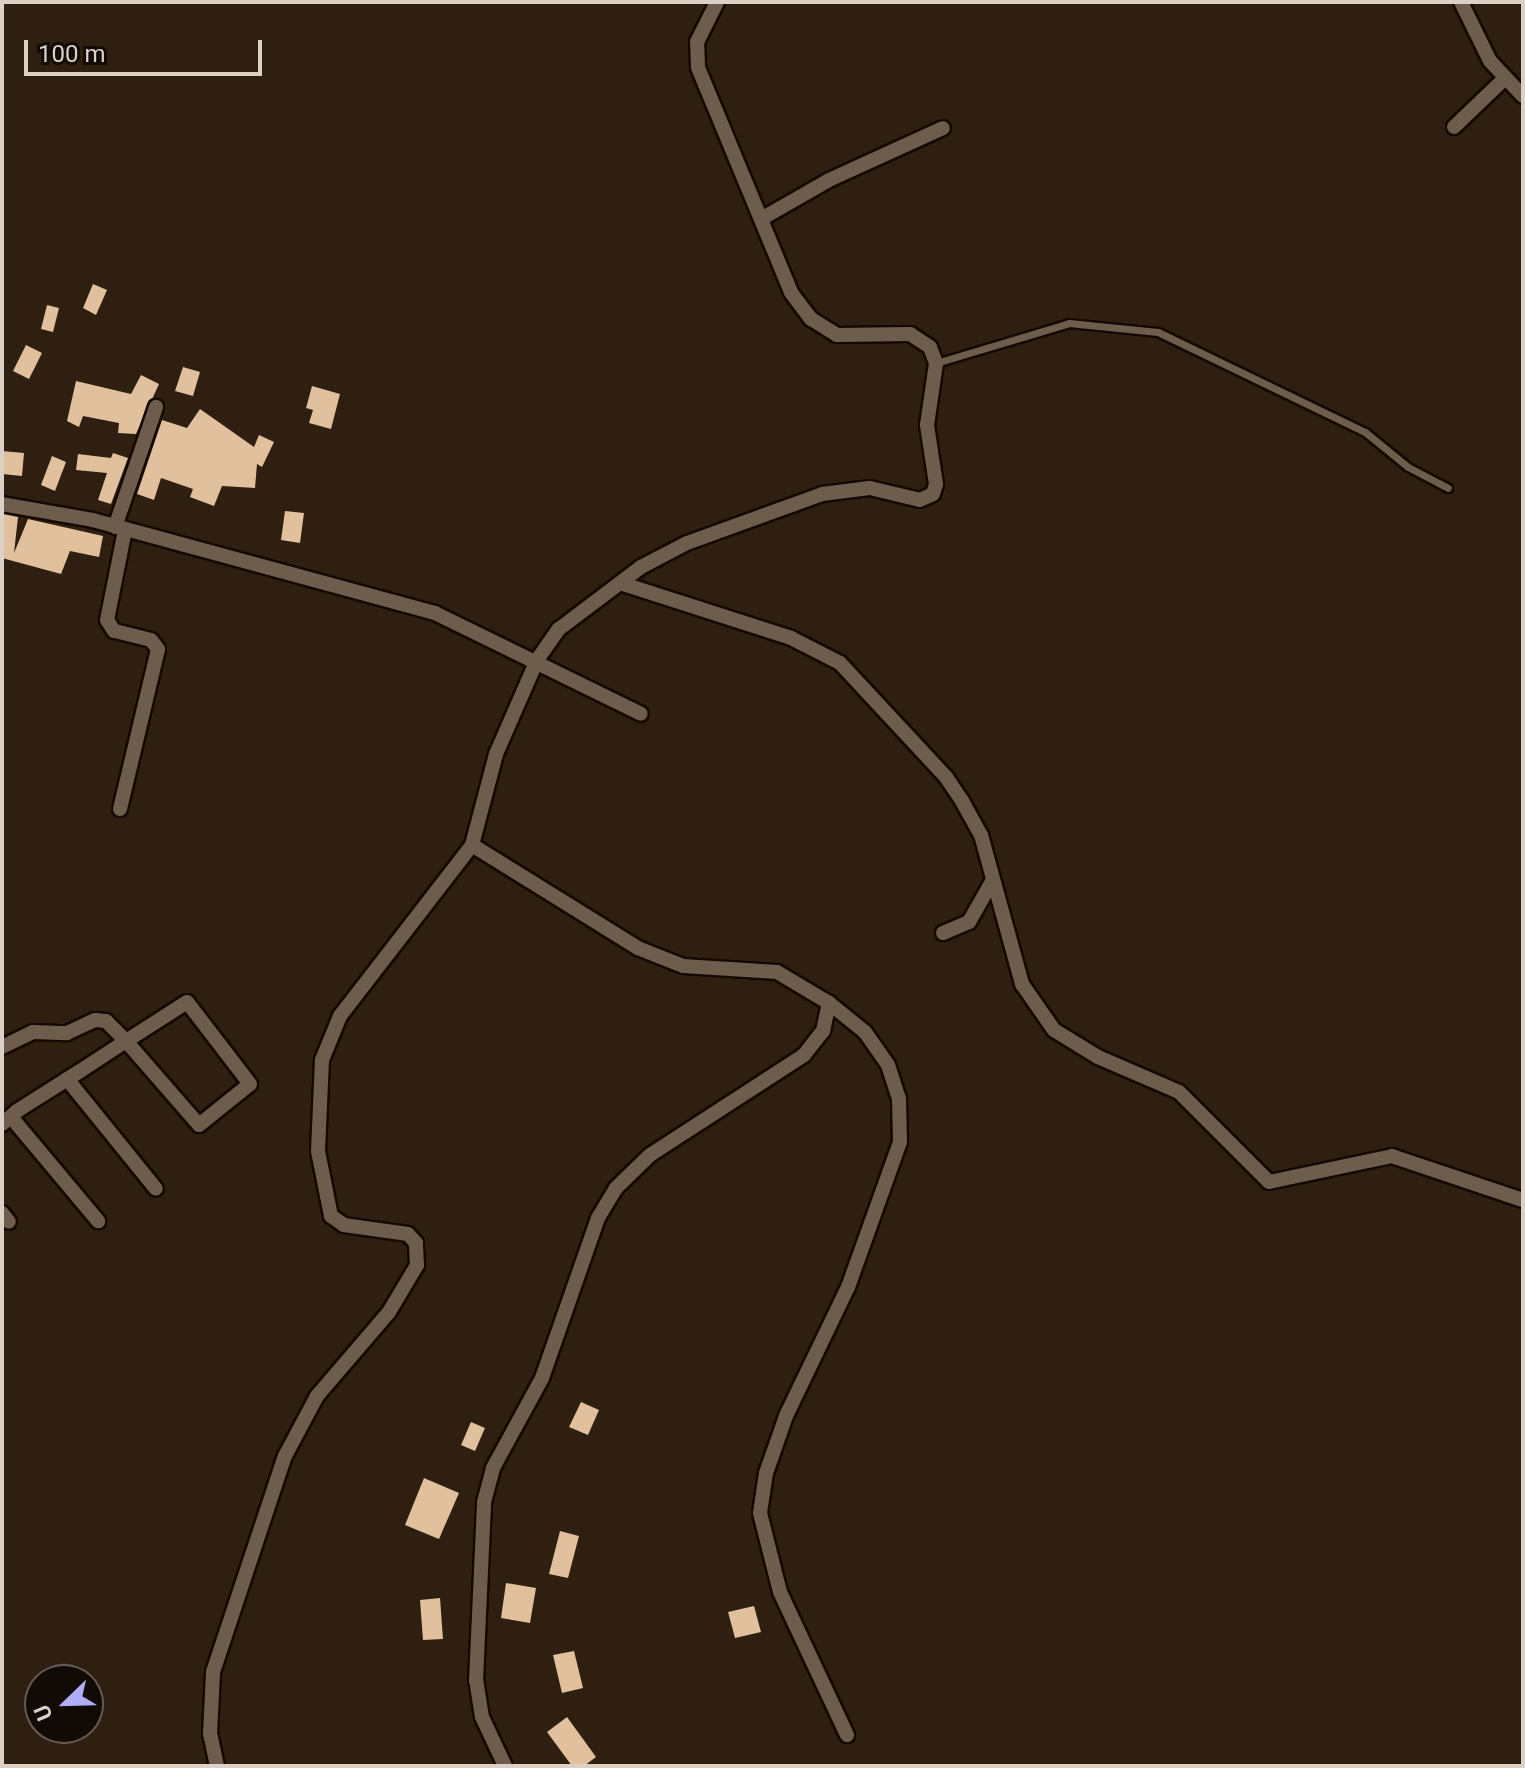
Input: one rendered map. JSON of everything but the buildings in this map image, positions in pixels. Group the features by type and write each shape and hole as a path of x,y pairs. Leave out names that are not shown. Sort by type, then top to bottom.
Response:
{"street":[{"path":"217,1766 210,1734 213,1672 285,1456 317,1396 389,1312 417,1265 416,1243 408,1234 344,1225 331,1216 318,1151 322,1060 340,1016 472,845 496,754 537,660 574,614 687,543 822,494 870,488 913,499 929,497 936,484 927,425 936,363 930,347 915,336 837,335 811,319 791,292 698,67 697,42 717,2"},
{"path":"1461,2 1503,80 1523,96"},
{"path":"1454,127 1503,80"},
{"path":"761,219 829,180 943,128"},
{"path":"120,809 158,649 151,640 114,631 107,620 120,528 156,407"},
{"path":"2,504 120,528 435,613 537,660 641,714"},
{"path":"620,583 791,638 840,663 946,777 981,835 1022,984 1054,1030 1098,1057 1179,1092 1269,1182 1392,1156 1523,1200"},
{"path":"472,845 572,912 638,948 683,966 777,972 829,1003 865,1032 888,1065 899,1098 900,1142 848,1287 786,1416 766,1473 760,1513 780,1592 847,1735"},
{"path":"943,933 969,922 993,880"},
{"path":"2,1047 33,1032 67,1033 95,1020 106,1021 126,1041 199,1125 250,1084 187,1002 126,1041 67,1079 6,1120 98,1221"},
{"path":"505,1766 482,1717 476,1681 484,1502 493,1468 542,1378 598,1218 616,1188 650,1155 804,1055 823,1031 829,1003"},
{"path":"67,1079 156,1189"}],"lane":[{"path":"936,363 1069,323 1158,332 1365,432 1408,467 1448,488"}]}
